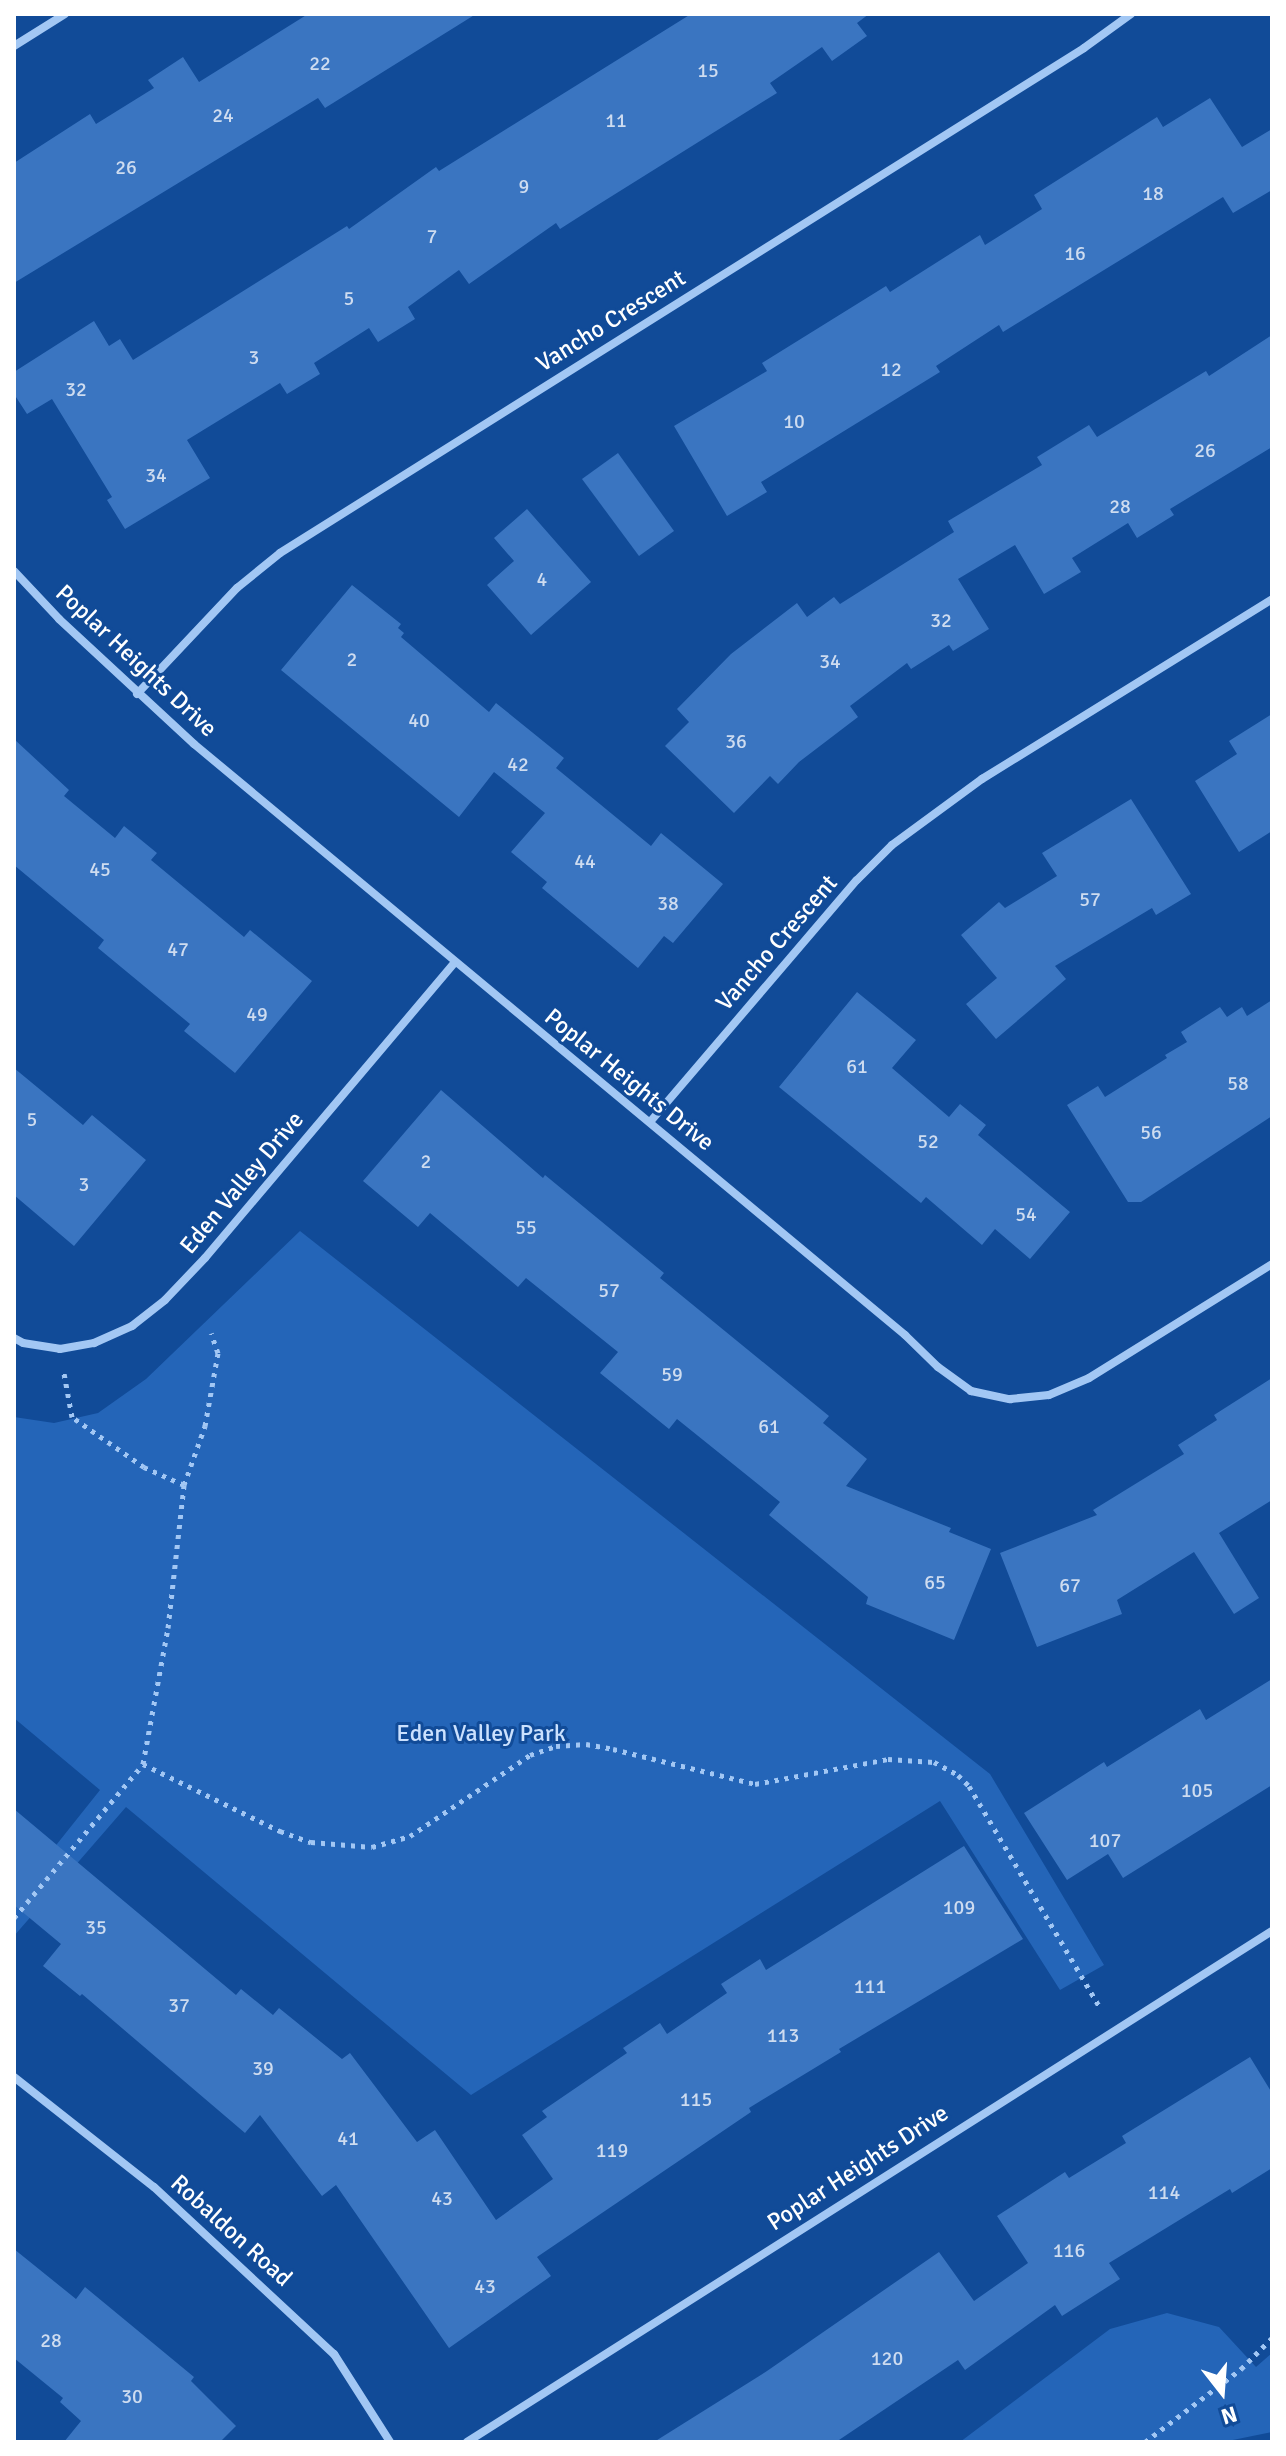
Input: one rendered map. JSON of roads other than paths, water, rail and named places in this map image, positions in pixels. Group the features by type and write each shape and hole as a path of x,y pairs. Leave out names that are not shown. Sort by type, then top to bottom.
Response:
{"street":[{"path":"14,46 65,14"},
{"name":"Vancho Crescent","path":"137,694 237,588 280,553 1084,48 1131,14"},
{"name":"Poplar Heights Drive","path":"14,571 137,694 454,963 650,1122 905,1335 938,1367 971,1391 1010,1399 1049,1395 1076,1384 1272,1264"},
{"name":"Vancho Crescent","path":"650,1122 857,880 892,845 982,779 1272,599"},
{"name":"Eden Valley Drive","path":"14,1338 23,1343 60,1349 94,1343 132,1326 182,1284 454,963"},
{"name":"Poplar Heights Drive","path":"467,2442 1113,2029 1272,1931"},
{"name":"Robaldon Road","path":"14,2077 154,2187 334,2354 390,2442"}],"park label":[{"name":"Eden Valley Park","path":"481,1734"}]}
